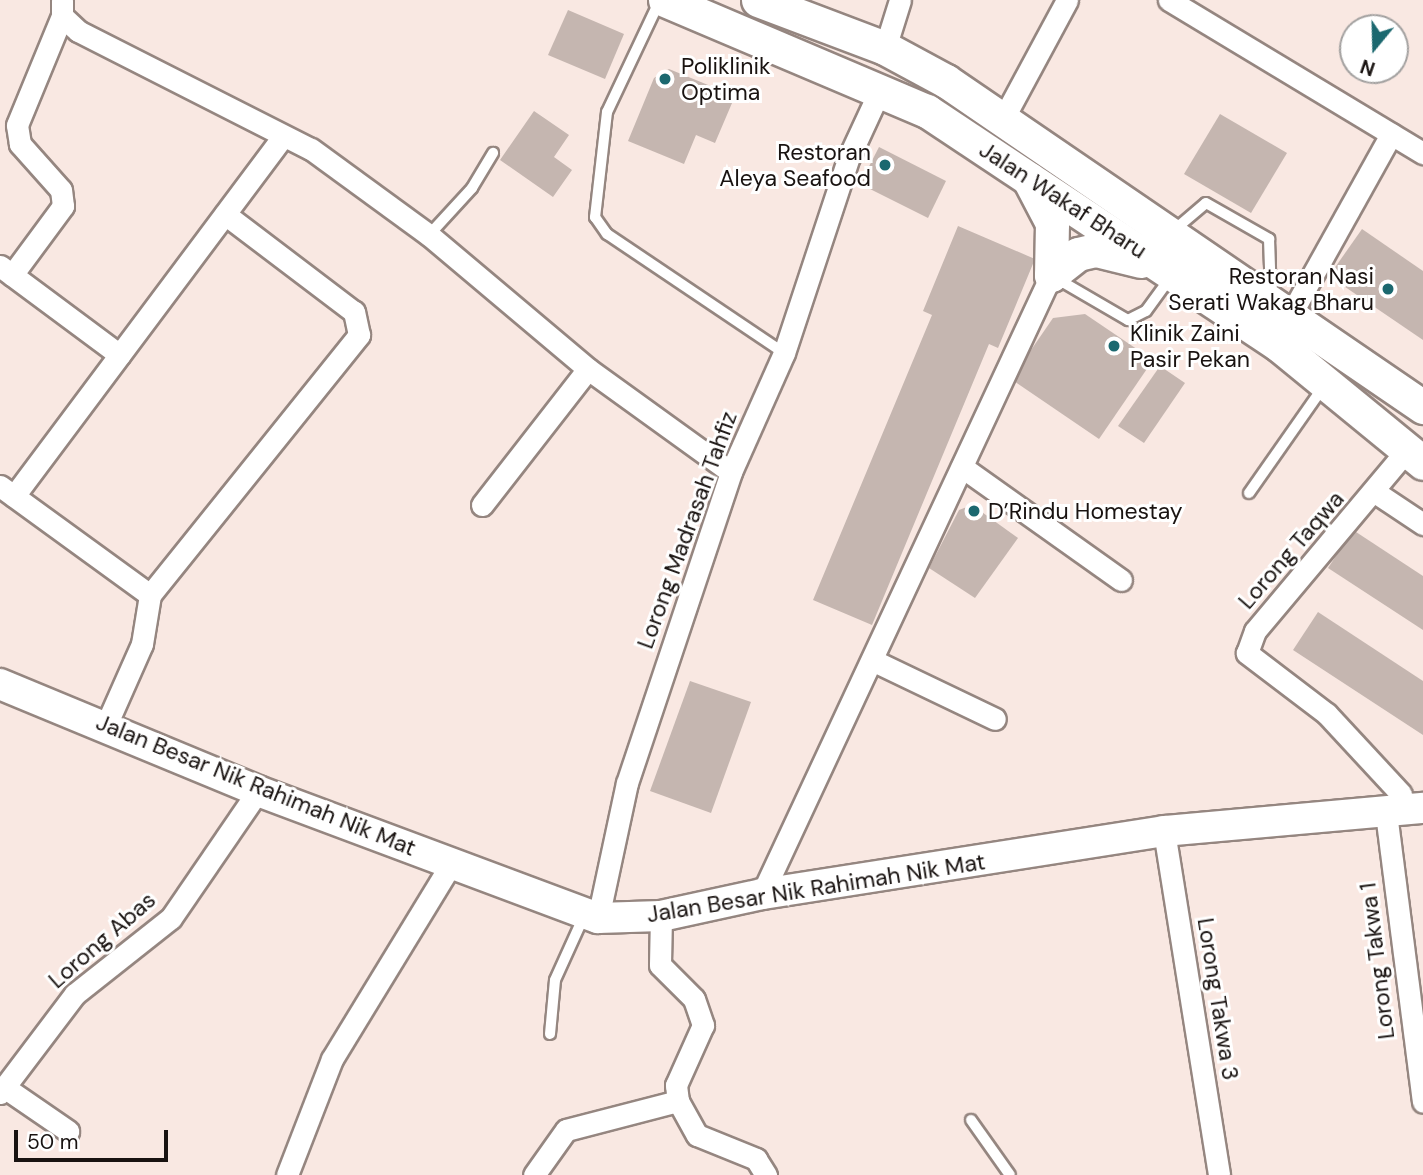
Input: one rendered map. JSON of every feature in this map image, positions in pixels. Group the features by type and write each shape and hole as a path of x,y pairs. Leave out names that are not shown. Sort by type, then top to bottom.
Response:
{"main road":[{"name":"Jalan Wakaf Bharu","path":"662,0 927,111 1174,272 1325,383 1415,456"},
{"name":"Jalan Wakaf Bharu","path":"758,0 885,48 1003,119 1281,307 1423,407"},
{"path":"1028,177 1052,223 1051,275"},
{"path":"1051,275 1078,254 1096,250 1174,272"}],"street":[{"path":"885,48 900,0"},
{"path":"1003,119 1067,0"},
{"path":"1169,0 1423,153"},
{"path":"62,8 78,31 282,138 311,149 429,235 588,369 731,472"},
{"path":"62,8 17,125 20,144 61,190 63,206 6,270 120,355"},
{"name":"Lorong Madrasah Tahfiz","path":"592,916 627,783 731,472 784,353 849,157 880,90"},
{"path":"1281,307 1391,134"},
{"path":"150,594 7,491 120,355 282,138"},
{"path":"107,723 142,644 150,594 359,334 354,312 225,214"},
{"path":"762,894 1051,275"},
{"path":"482,505 588,369"},
{"name":"Lorong Taqwa","path":"1408,801 1327,714 1247,653 1255,631 1375,492 1415,456"},
{"path":"962,467 1121,580"},
{"path":"1375,492 1423,524"},
{"path":"872,660 995,719"},
{"name":"Jalan Besar Nik Rahimah Nik Mat","path":"0,684 107,723 258,790 592,916 661,916 762,894 1164,831 1338,814 1408,801"},
{"name":"Lorong Abas","path":"2,1090 75,994 172,918 258,790"},
{"name":"Lorong Takwa 1","path":"1408,801 1423,1102"},
{"name":"Lorong Takwa 3","path":"1164,831 1220,1175"},
{"path":"287,1175 332,1059 452,864"},
{"path":"661,916 660,965 694,999 703,1025 676,1085 678,1101 697,1135 756,1159 766,1175"},
{"path":"2,1090 68,1131"},
{"path":"534,1175 566,1130 678,1101"}],"lane":[{"path":"662,0 607,112 596,217 607,234 784,353"},
{"path":"429,235 472,188 493,153"},
{"path":"1171,233 1206,203 1269,239 1281,307"},
{"path":"1051,275 1128,320 1146,311 1174,272"},
{"path":"1250,494 1325,383"},
{"path":"550,1034 555,980 592,916"},
{"path":"971,1120 1010,1175"}],"building":[{"path":"568,10 624,34 605,79 548,55"},
{"path":"669,69 735,96 715,143 696,135 684,164 628,141 654,78"},
{"path":"534,111 569,135 554,157 572,170 553,197 500,160"},
{"path":"1220,114 1287,153 1251,213 1184,174"},
{"path":"879,147 946,181 928,218 860,184"},
{"path":"958,226 1035,259 998,348 989,344 872,625 813,600 932,315 923,311"},
{"path":"1362,229 1423,271 1423,340 1329,276"},
{"path":"1085,314 1153,360 1099,439 1011,379 1053,318"},
{"path":"1160,366 1185,383 1144,443 1118,426"},
{"path":"972,505 1018,538 975,598 929,568 959,510"},
{"path":"1353,530 1423,576 1423,630 1328,568"},
{"path":"1318,612 1423,681 1423,735 1293,650"},
{"path":"690,681 751,702 711,813 650,791"}],"place":[{"name":"Poliklinik Optima","path":"665,79"},
{"name":"Restoran Aleya Seafood","path":"885,165"},
{"name":"Restoran Nasi Serati Wakag Bharu","path":"1388,289"},
{"name":"Klinik Zaini Pasir Pekan","path":"1114,346"},
{"name":"D’Rindu Homestay","path":"974,511"}]}
